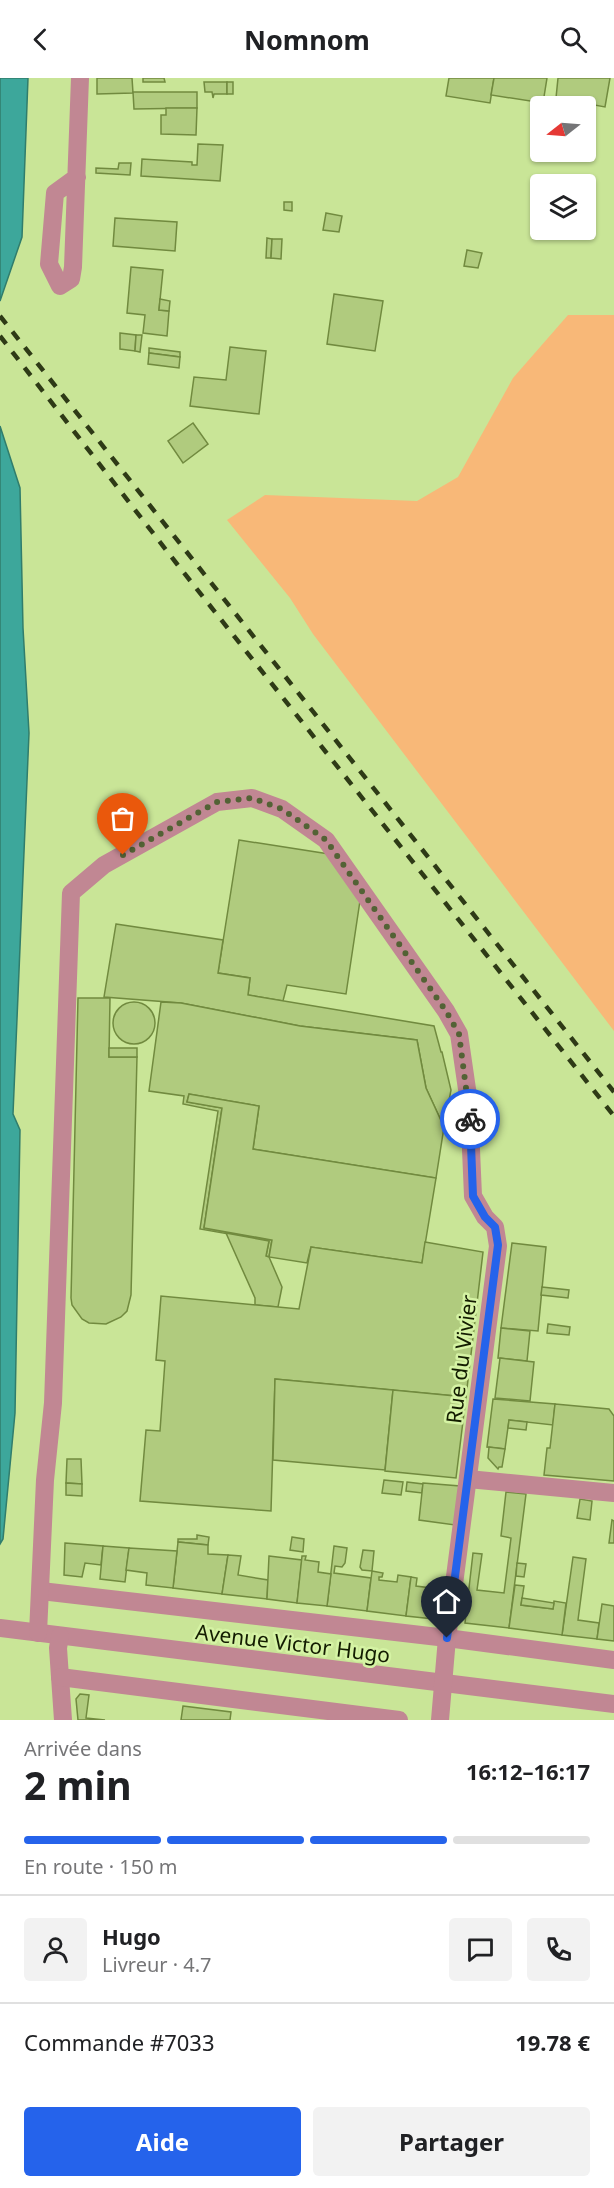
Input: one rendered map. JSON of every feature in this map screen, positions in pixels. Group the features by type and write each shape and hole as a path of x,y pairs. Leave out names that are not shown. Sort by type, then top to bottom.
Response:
{"street":[{"path":"77,177 55,193 49,264 60,286 71,279 74,267 77,177 80,78"},
{"name":"Rue du Vivier","path":"41,1591 45,1480 53,1403 71,893 104,865 217,802 252,798 282,809 326,840 446,1011 459,1034 469,1103 473,1196 485,1217 495,1227 498,1245 447,1638 445,1684 440,1720"},
{"path":"468,1479 614,1493"},
{"path":"38,1634 41,1591"},
{"name":"Avenue Victor Hugo","path":"41,1591 447,1638 614,1660"},
{"name":"Avenue Victor Hugo","path":"0,1628 614,1704"},
{"path":"60,1636 63,1720"},
{"path":"60,1677 399,1720"}],"shaded area":[{"path":"568,315 614,315 614,1031 313,634 290,598 227,520 265,495 417,501 458,477 513,378"}],"water":[{"path":"0,78 28,78 22,237 0,301"},
{"path":"0,426 20,488 23,628 29,733 13,1114 20,1130 15,1413 3,1539 0,1544"}],"building":[{"path":"97,78 132,78 133,93 97,94"},
{"path":"143,78 164,78 165,82 143,82"},
{"path":"449,78 494,78 490,103 446,96"},
{"path":"494,78 547,78 544,96 530,96 530,101 491,95"},
{"path":"558,78 610,78 605,107 596,105 596,96 556,96"},
{"path":"204,82 227,82 227,94 214,94 213,98 212,92 205,92"},
{"path":"227,82 233,82 233,94 227,94"},
{"path":"133,92 197,92 197,108 134,109"},
{"path":"166,108 197,108 196,135 161,134 161,115 166,115"},
{"path":"198,144 223,145 220,181 141,176 142,159 192,162 192,165 197,165"},
{"path":"119,163 131,163 130,175 96,173 96,168 118,169"},
{"path":"284,202 292,202 292,211 284,210"},
{"path":"326,213 342,216 339,232 323,230"},
{"path":"115,218 177,222 175,251 113,246"},
{"path":"267,238 272,239 271,258 266,258"},
{"path":"272,239 282,239 281,259 271,258"},
{"path":"467,250 482,253 478,268 464,266"},
{"path":"131,267 163,270 159,310 169,311 167,336 143,333 145,315 127,313"},
{"path":"334,294 383,301 375,351 327,344"},
{"path":"160,299 170,301 169,311 159,310"},
{"path":"120,333 136,335 135,351 120,349"},
{"path":"136,335 142,335 140,352 135,351"},
{"path":"230,347 266,351 259,414 190,406 194,377 226,380"},
{"path":"149,348 180,352 180,357 149,353"},
{"path":"149,353 180,357 179,368 148,364"},
{"path":"193,423 208,444 183,463 168,441"},
{"path":"239,840 329,854 361,894 346,994 287,985 283,1001 248,995 250,978 218,973"},
{"path":"116,924 223,940 218,973 250,978 248,995 434,1026 451,1090 444,1127 426,1088 417,1040 300,1026 181,1003 104,997"},
{"path":"78,998 110,998 109,1057 137,1057 131,1295 127,1311 121,1317 106,1324 89,1323 82,1319 72,1305 71,1298"},
{"path":"134,1002 149,1008 155,1023 149,1038 134,1044 119,1038 113,1023 119,1008"},
{"path":"161,1002 181,1003 300,1026 417,1040 426,1088 444,1127 436,1178 253,1149 259,1106 189,1094 187,1102 222,1108 204,1228 272,1240 269,1257 266,1256 269,1241 200,1229 218,1111 183,1104 184,1096 149,1091"},
{"path":"109,1048 137,1048 137,1057 109,1057"},
{"path":"189,1094 259,1106 253,1149 436,1178 422,1263 311,1247 307,1263 269,1257 272,1240 204,1228 222,1108 187,1102"},
{"path":"226,1233 269,1241 266,1256 269,1257 282,1287 278,1307 255,1305 255,1298"},
{"path":"425,1242 483,1252 466,1397 275,1379 271,1511 140,1501 146,1430 160,1431 165,1361 156,1360 161,1296 299,1309 311,1247 422,1263"},
{"path":"512,1243 546,1247 538,1331 501,1328"},
{"path":"542,1287 569,1290 568,1298 541,1295"},
{"path":"548,1324 570,1327 569,1335 547,1333"},
{"path":"501,1328 530,1331 527,1361 498,1358"},
{"path":"500,1358 534,1362 530,1401 495,1398"},
{"path":"275,1379 393,1390 385,1470 273,1460"},
{"path":"393,1390 466,1397 456,1478 385,1471"},
{"path":"493,1399 555,1404 553,1425 509,1420 505,1449 487,1447"},
{"path":"555,1404 609,1409 614,1416 614,1481 544,1475"},
{"path":"509,1420 527,1422 526,1430 508,1428"},
{"path":"489,1447 505,1449 502,1467 498,1469 488,1458"},
{"path":"67,1459 81,1459 82,1484 66,1483"},
{"path":"384,1480 403,1482 401,1495 382,1493"},
{"path":"407,1482 423,1484 422,1493 406,1491"},
{"path":"66,1483 82,1484 82,1496 66,1495"},
{"path":"423,1483 460,1486 455,1525 419,1520"},
{"path":"506,1492 526,1494 509,1628 465,1623 473,1553 482,1554 477,1590 504,1593 511,1538 501,1536"},
{"path":"580,1499 592,1501 590,1520 577,1518"},
{"path":"612,1520 614,1521 614,1543 609,1543"},
{"path":"197,1535 209,1537 208,1545 178,1542 178,1539 197,1539"},
{"path":"292,1537 304,1539 303,1552 290,1550"},
{"path":"178,1542 208,1545 208,1554 228,1555 222,1594 173,1588"},
{"path":"65,1543 103,1546 101,1565 85,1563 82,1577 64,1575"},
{"path":"103,1546 129,1548 125,1582 100,1579"},
{"path":"334,1546 347,1548 345,1563 342,1567 335,1566 334,1573 371,1578 367,1611 327,1606"},
{"path":"129,1548 177,1551 173,1588 146,1585 147,1573 126,1570"},
{"path":"363,1550 374,1551 372,1571 362,1570 360,1567"},
{"path":"228,1555 241,1556 238,1575 268,1580 267,1599 222,1594"},
{"path":"269,1556 302,1560 297,1603 267,1599"},
{"path":"302,1556 306,1556 305,1560 319,1562 318,1572 331,1574 327,1606 297,1603"},
{"path":"573,1557 586,1559 578,1620 599,1623 597,1639 562,1635"},
{"path":"517,1563 526,1564 524,1577 516,1576"},
{"path":"372,1571 383,1573 379,1580 397,1582 398,1575 411,1577 406,1616 367,1611"},
{"path":"411,1577 417,1578 416,1586 447,1590 443,1620 406,1616"},
{"path":"515,1585 524,1586 521,1605 553,1609 554,1601 566,1603 562,1635 509,1628"},
{"path":"522,1598 554,1603 553,1609 521,1605"},
{"path":"602,1604 614,1606 614,1641 597,1639"},
{"path":"80,1694 89,1695 86,1718 105,1720 78,1720 76,1699"},
{"path":"183,1706 231,1712 230,1720 181,1720"}],"railway":[{"path":"0,316 614,1092"},
{"path":"0,336 177,564 614,1116"}],"way so far":[{"path":"123,855 217,802 252,798 282,809 326,840 446,1011 459,1034 470,1119"}],"route":[{"path":"447,1638 498,1245 495,1227 485,1217 473,1196 470,1119"}]}
